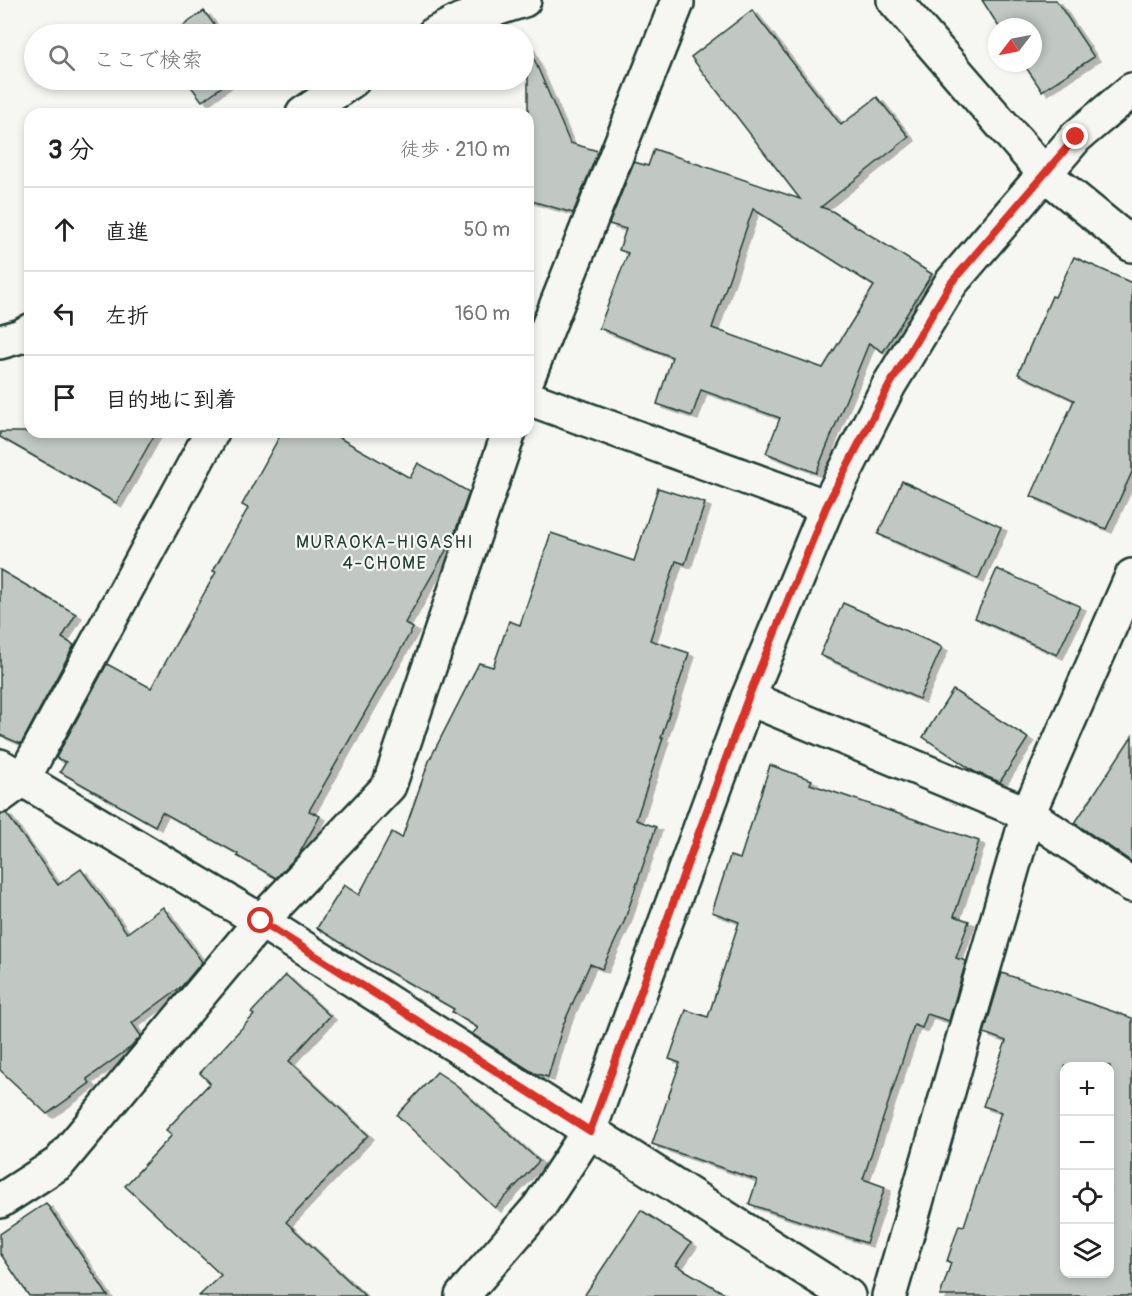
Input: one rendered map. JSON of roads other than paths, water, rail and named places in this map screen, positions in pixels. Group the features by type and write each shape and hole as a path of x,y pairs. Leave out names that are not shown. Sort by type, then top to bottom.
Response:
{"street":[{"path":"453,24 524,0"},
{"path":"894,0 1046,174 1132,245"},
{"path":"534,363 674,1"},
{"path":"312,108 338,90"},
{"path":"462,1296 539,1207 590,1131 748,698 826,507 889,386 951,283 1076,137 1132,90"},
{"path":"0,342 24,334"},
{"path":"534,400 826,507"},
{"path":"208,438 8,780 261,921 848,1296"},
{"path":"0,1201 59,1163 261,921 389,786 506,438"},
{"path":"889,1296 1028,814 1132,577"},
{"path":"748,698 1028,814 1132,885"}],"district":[{"name":"MURAOKA-HIGASHI 4-CHOME","path":"385,552"}]}
